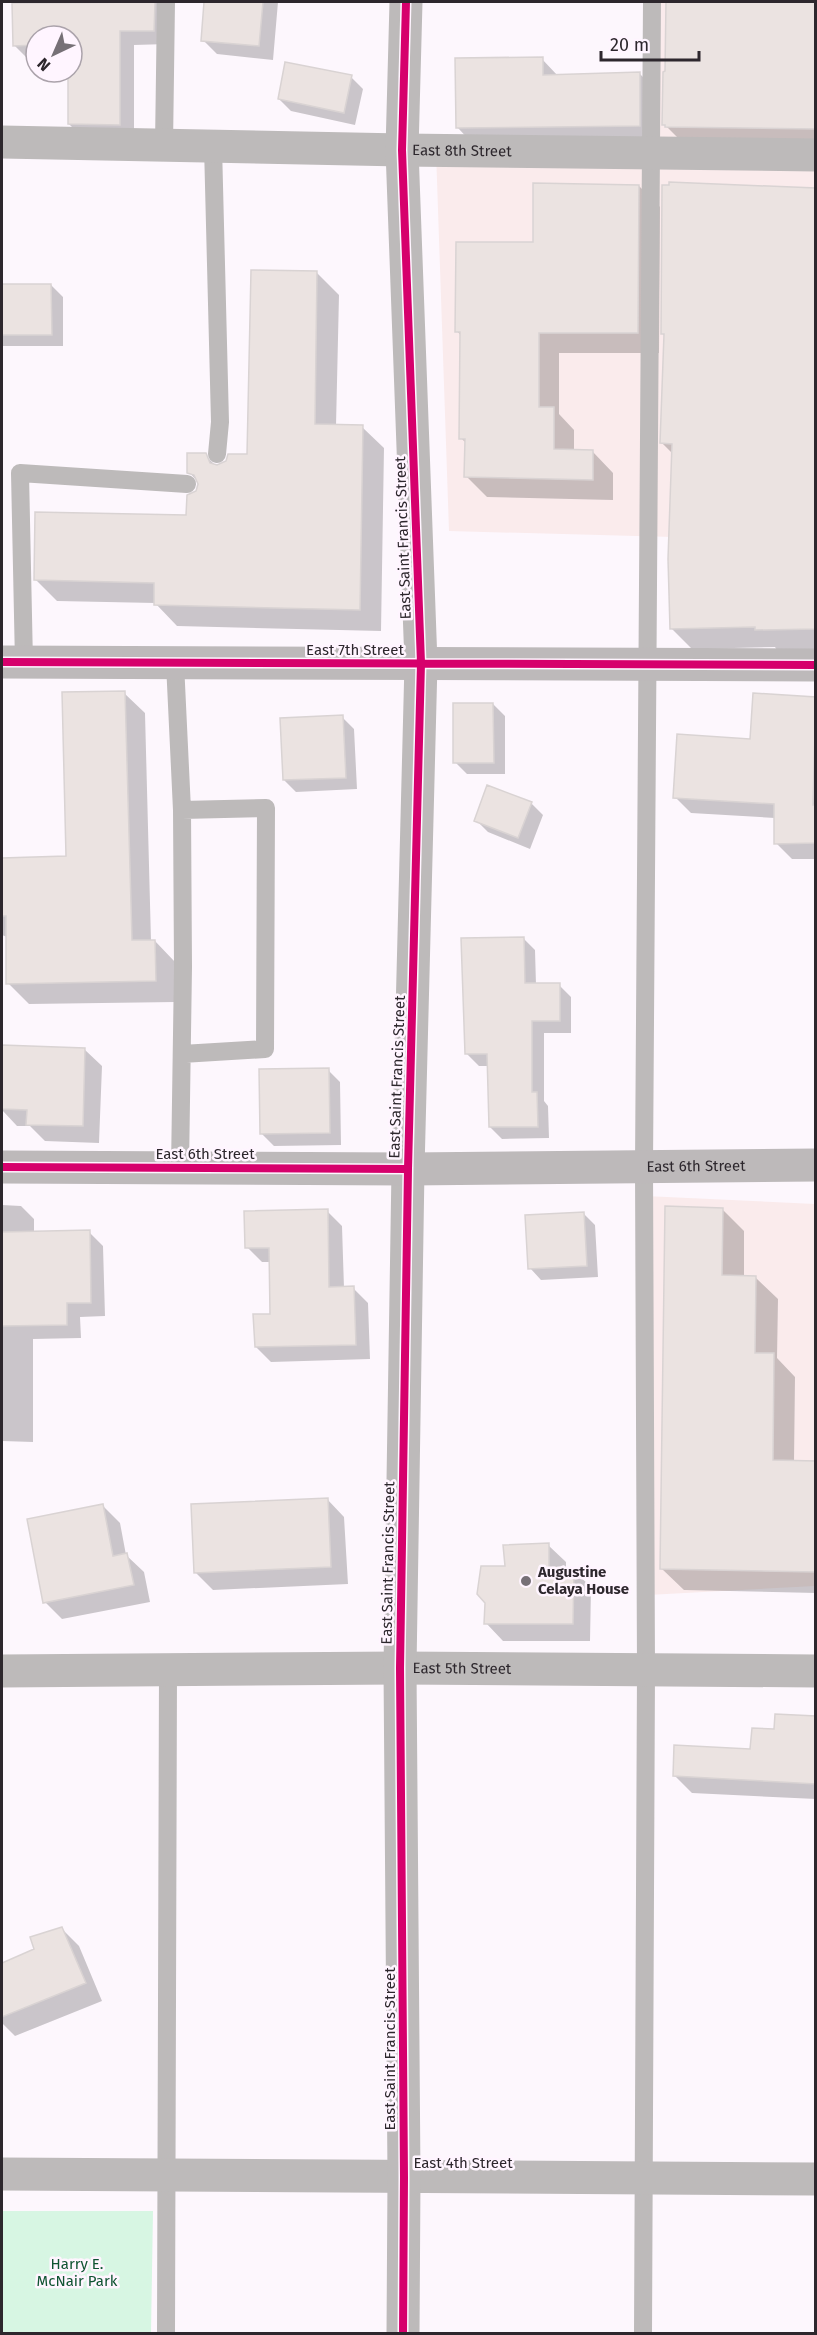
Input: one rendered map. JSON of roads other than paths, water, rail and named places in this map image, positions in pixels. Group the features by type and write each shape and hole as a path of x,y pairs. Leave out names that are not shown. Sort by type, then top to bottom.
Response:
{"main road":[{"name":"East 7th Street","path":"13,663 816,665"},
{"name":"East 6th Street","path":"2,1167 408,1169 816,1165"}],"street":[{"name":"East Saint Francis Street","path":"403,2334 400,1668 408,1169 421,663 402,150 406,2"},
{"name":"East 8th Street","path":"2,142 816,155"},
{"name":"East 5th Street","path":"2,1671 400,1668 816,1671"},
{"name":"East 4th Street","path":"2,2174 816,2179"}],"lane":[{"path":"164,145 166,2"},
{"path":"644,2334 646,1670 644,1167 652,2"},
{"path":"213,146 220,422 217,454"},
{"path":"13,663 20,473 187,484"},
{"path":"175,663 182,810 180,1168"},
{"path":"182,810 266,808 265,1049 182,1054"},
{"path":"166,2334 168,1670"}],"place":[{"name":"Augustine Celaya House","path":"526,1581"}],"park label":[{"name":"Harry E. McNair Park","path":"77,2272"}]}
